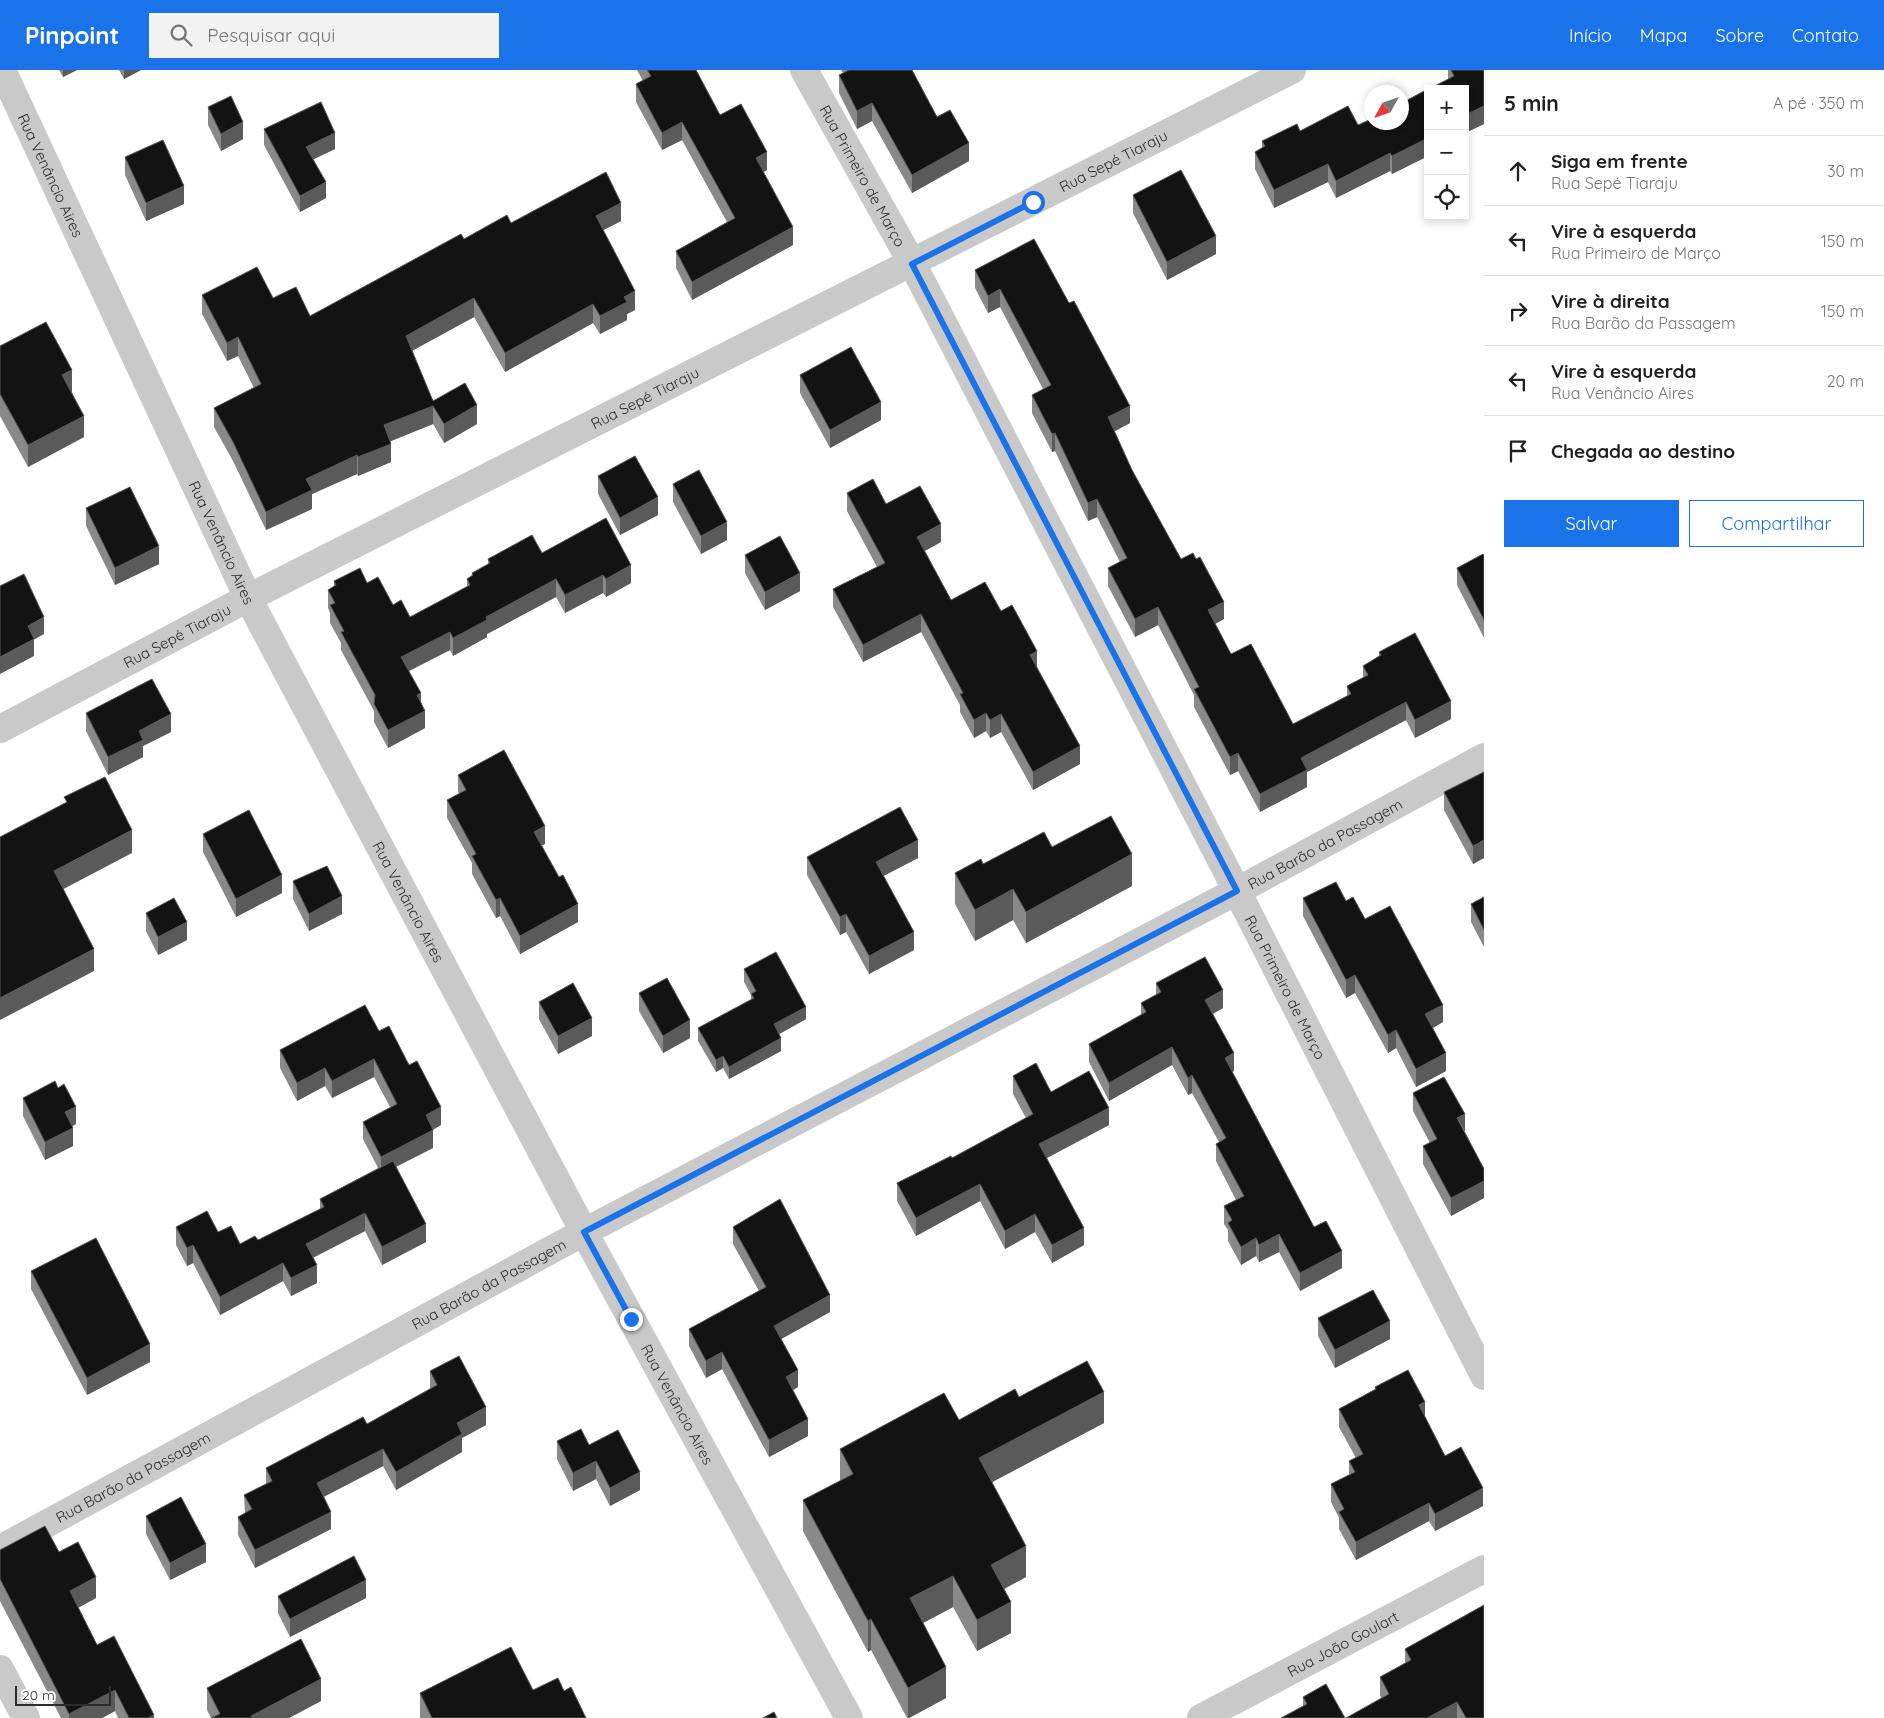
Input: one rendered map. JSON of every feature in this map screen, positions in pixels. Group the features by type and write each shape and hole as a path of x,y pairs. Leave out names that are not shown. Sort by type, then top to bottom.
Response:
{"street":[{"name":"Rua Venâncio Aires","path":"2,70 248,598 584,1232 849,1718"},
{"name":"Rua Primeiro de Março","path":"804,70 912,264 1237,891 1484,1376"},
{"name":"Rua Sepé Tiaraju","path":"0,729 248,598 912,264 1292,70"},
{"name":"Rua Barão da Passagem","path":"0,1550 584,1232 1237,891 1484,757"},
{"name":"Rua João Goulart","path":"1201,1718 1484,1569"},
{"path":"0,1669 26,1718"}],"building":[{"path":"647,70 696,70 720,115 741,104 767,152 756,158 793,227 692,282 676,251 735,218 682,122 662,133 636,84 651,76"},
{"path":"849,70 912,70 937,117 950,110 969,143 912,175 872,103 857,111 839,75"},
{"path":"1451,70 1484,70 1484,106 1469,113 1469,85 1437,85 1454,76"},
{"path":"1424,91 1424,140 1392,156 1390,153 1336,181 1328,164 1274,190 1255,152 1265,146 1262,141 1297,124 1300,131 1348,106 1358,125 1364,122 1364,130 1409,130 1409,99"},
{"path":"231,96 243,122 221,134 208,107"},
{"path":"321,102 335,133 306,147 326,182 300,196 264,129"},
{"path":"163,140 184,186 146,203 125,157"},
{"path":"1181,170 1216,236 1167,262 1133,195"},
{"path":"606,172 621,203 596,216 635,291 624,297 627,302 600,316 593,304 505,353 474,298 406,336 433,401 465,383 477,405 444,424 433,406 384,425 391,444 358,457 357,455 306,479 312,490 266,512 233,442 214,408 261,384 238,337 227,343 202,295 257,267 273,298 296,287 310,316 461,234 464,239 507,215 511,223"},
{"path":"1034,239 1069,303 1074,301 1130,406 1108,417 1132,470 1181,559 1193,553 1196,559 1200,557 1224,602 1208,610 1231,654 1251,644 1293,724 1351,694 1347,686 1368,675 1363,666 1381,655 1379,652 1415,633 1451,701 1415,720 1406,702 1301,758 1307,770 1260,794 1238,753 1230,757 1194,689 1199,687 1158,607 1135,619 1108,568 1127,558 1097,499 1088,503 1055,433 1052,434 1032,395 1051,385 1000,289 988,296 975,270"},
{"path":"46,322 72,370 62,375 84,416 28,445 0,394 0,346"},
{"path":"851,347 881,402 830,430 800,375"},
{"path":"635,456 658,497 620,518 598,476"},
{"path":"699,470 727,522 701,536 673,484"},
{"path":"873,479 886,504 920,486 941,524 917,537 951,600 985,582 1001,611 1012,605 1037,651 1030,655 1080,746 1033,772 1001,714 990,720 986,713 974,720 960,694 963,693 921,614 863,645 833,589 885,563 847,493"},
{"path":"130,487 159,546 115,568 86,508"},
{"path":"606,518 631,565 606,579 603,575 565,595 556,579 486,617 487,620 453,638 450,632 401,657 421,693 417,695 425,711 388,730 374,704 375,695 341,632 344,631 330,605 335,603 328,590 336,585 334,581 360,568 367,583 378,577 393,605 401,600 410,617 470,585 467,579 473,575 472,573 490,563 488,559 532,535 542,553"},
{"path":"780,536 800,573 765,592 745,555"},
{"path":"1483,554 1484,556 1484,620 1457,568"},
{"path":"24,574 44,617 28,626 34,639 0,657 0,586"},
{"path":"152,679 171,714 139,731 143,740 108,757 86,713"},
{"path":"504,750 545,826 534,832 559,877 563,875 578,904 520,936 500,898 496,900 472,856 476,854 447,800 466,790 458,775"},
{"path":"1484,772 1484,840 1473,846 1444,792"},
{"path":"105,777 132,830 54,871 94,949 0,998 0,837 67,802 64,797"},
{"path":"900,807 918,840 876,862 914,932 869,956 846,914 840,917 807,857"},
{"path":"249,810 282,875 236,899 203,834"},
{"path":"1111,816 1132,854 1026,912 1013,889 975,910 955,873 981,859 983,864 1044,832 1052,847"},
{"path":"327,866 342,896 309,914 293,881"},
{"path":"1336,882 1346,901 1353,897 1365,919 1390,906 1443,1005 1425,1014 1446,1053 1416,1069 1396,1030 1388,1035 1355,975 1346,980 1303,898"},
{"path":"1484,897 1484,930 1471,904"},
{"path":"174,898 187,922 158,937 146,913"},
{"path":"776,952 806,1007 774,1024 781,1038 729,1067 723,1056 716,1060 698,1028 754,998 751,994 756,991 744,969"},
{"path":"1205,957 1223,990 1205,1000 1234,1053 1225,1058 1314,1227 1326,1221 1342,1251 1300,1273 1279,1234 1259,1245 1256,1238 1241,1247 1228,1223 1232,1220 1224,1206 1244,1196 1216,1144 1226,1138 1192,1075 1188,1078 1172,1047 1109,1083 1089,1044 1146,1012 1141,1003 1161,992 1156,983"},
{"path":"667,978 690,1020 663,1036 639,993"},
{"path":"573,983 592,1018 558,1036 539,1002"},
{"path":"365,1005 379,1031 389,1026 409,1065 417,1061 441,1107 426,1115 433,1130 381,1157 363,1122 397,1104 374,1059 332,1081 325,1068 297,1083 280,1050"},
{"path":"1036,1063 1051,1092 1089,1071 1109,1108 1039,1144 1084,1228 1052,1245 1035,1214 1005,1231 980,1184 916,1218 897,1183 951,1156 952,1158 1033,1114 1013,1076"},
{"path":"1444,1077 1465,1114 1457,1118 1484,1169 1484,1181 1451,1198 1423,1146 1437,1139 1413,1093"},
{"path":"55,1081 58,1088 64,1084 76,1107 65,1112 73,1128 45,1142 23,1098"},
{"path":"393,1161 426,1224 382,1247 365,1213 306,1244 317,1265 291,1278 283,1263 220,1297 193,1245 187,1248 176,1227 207,1211 218,1232 231,1226 240,1244 255,1236 258,1240 324,1207 320,1199"},
{"path":"780,1199 830,1295 774,1326 798,1370 786,1377 808,1419 769,1440 722,1352 706,1361 689,1329 766,1287 733,1227"},
{"path":"96,1238 150,1344 87,1378 31,1271"},
{"path":"1373,1290 1390,1321 1335,1350 1318,1318"},
{"path":"459,1356 486,1407 457,1423 462,1434 396,1472 383,1449 317,1483 331,1512 255,1550 238,1517 252,1509 244,1495 272,1481 266,1468 363,1417 367,1424 437,1385 430,1371"},
{"path":"1087,1361 1104,1392 979,1458 1026,1546 991,1565 1011,1602 977,1620 953,1576 910,1598 946,1667 908,1688 871,1619 868,1621 803,1500 853,1474 840,1449 944,1393 959,1420 1015,1389 1019,1397"},
{"path":"1408,1370 1425,1402 1419,1405 1445,1456 1461,1447 1483,1488 1435,1514 1429,1503 1356,1542 1339,1512 1344,1509 1331,1484 1355,1472 1349,1461 1363,1454 1339,1409"},
{"path":"581,1429 589,1445 618,1430 640,1472 610,1488 596,1461 573,1473 557,1441"},
{"path":"181,1497 206,1544 170,1563 146,1516"},
{"path":"45,1526 59,1552 78,1542 96,1577 70,1591 97,1645 114,1636 154,1715 148,1718 129,1718 115,1690 69,1714 0,1579 0,1550"},
{"path":"354,1556 366,1580 290,1619 278,1596"},
{"path":"1484,1605 1484,1718 1466,1718 1457,1702 1427,1718 1346,1718 1389,1694 1380,1677 1411,1660 1405,1649"},
{"path":"301,1639 321,1679 251,1716 252,1718 211,1718 220,1714 207,1688"},
{"path":"511,1647 533,1690 558,1678 564,1691 571,1687 586,1718 432,1718 420,1693"},
{"path":"1326,1684 1345,1718 1281,1718 1307,1704 1303,1697"},
{"path":"774,1712 777,1718 763,1718"}],"route":[{"path":"631,1319 584,1232 1237,891 912,264 1033,202"}]}
